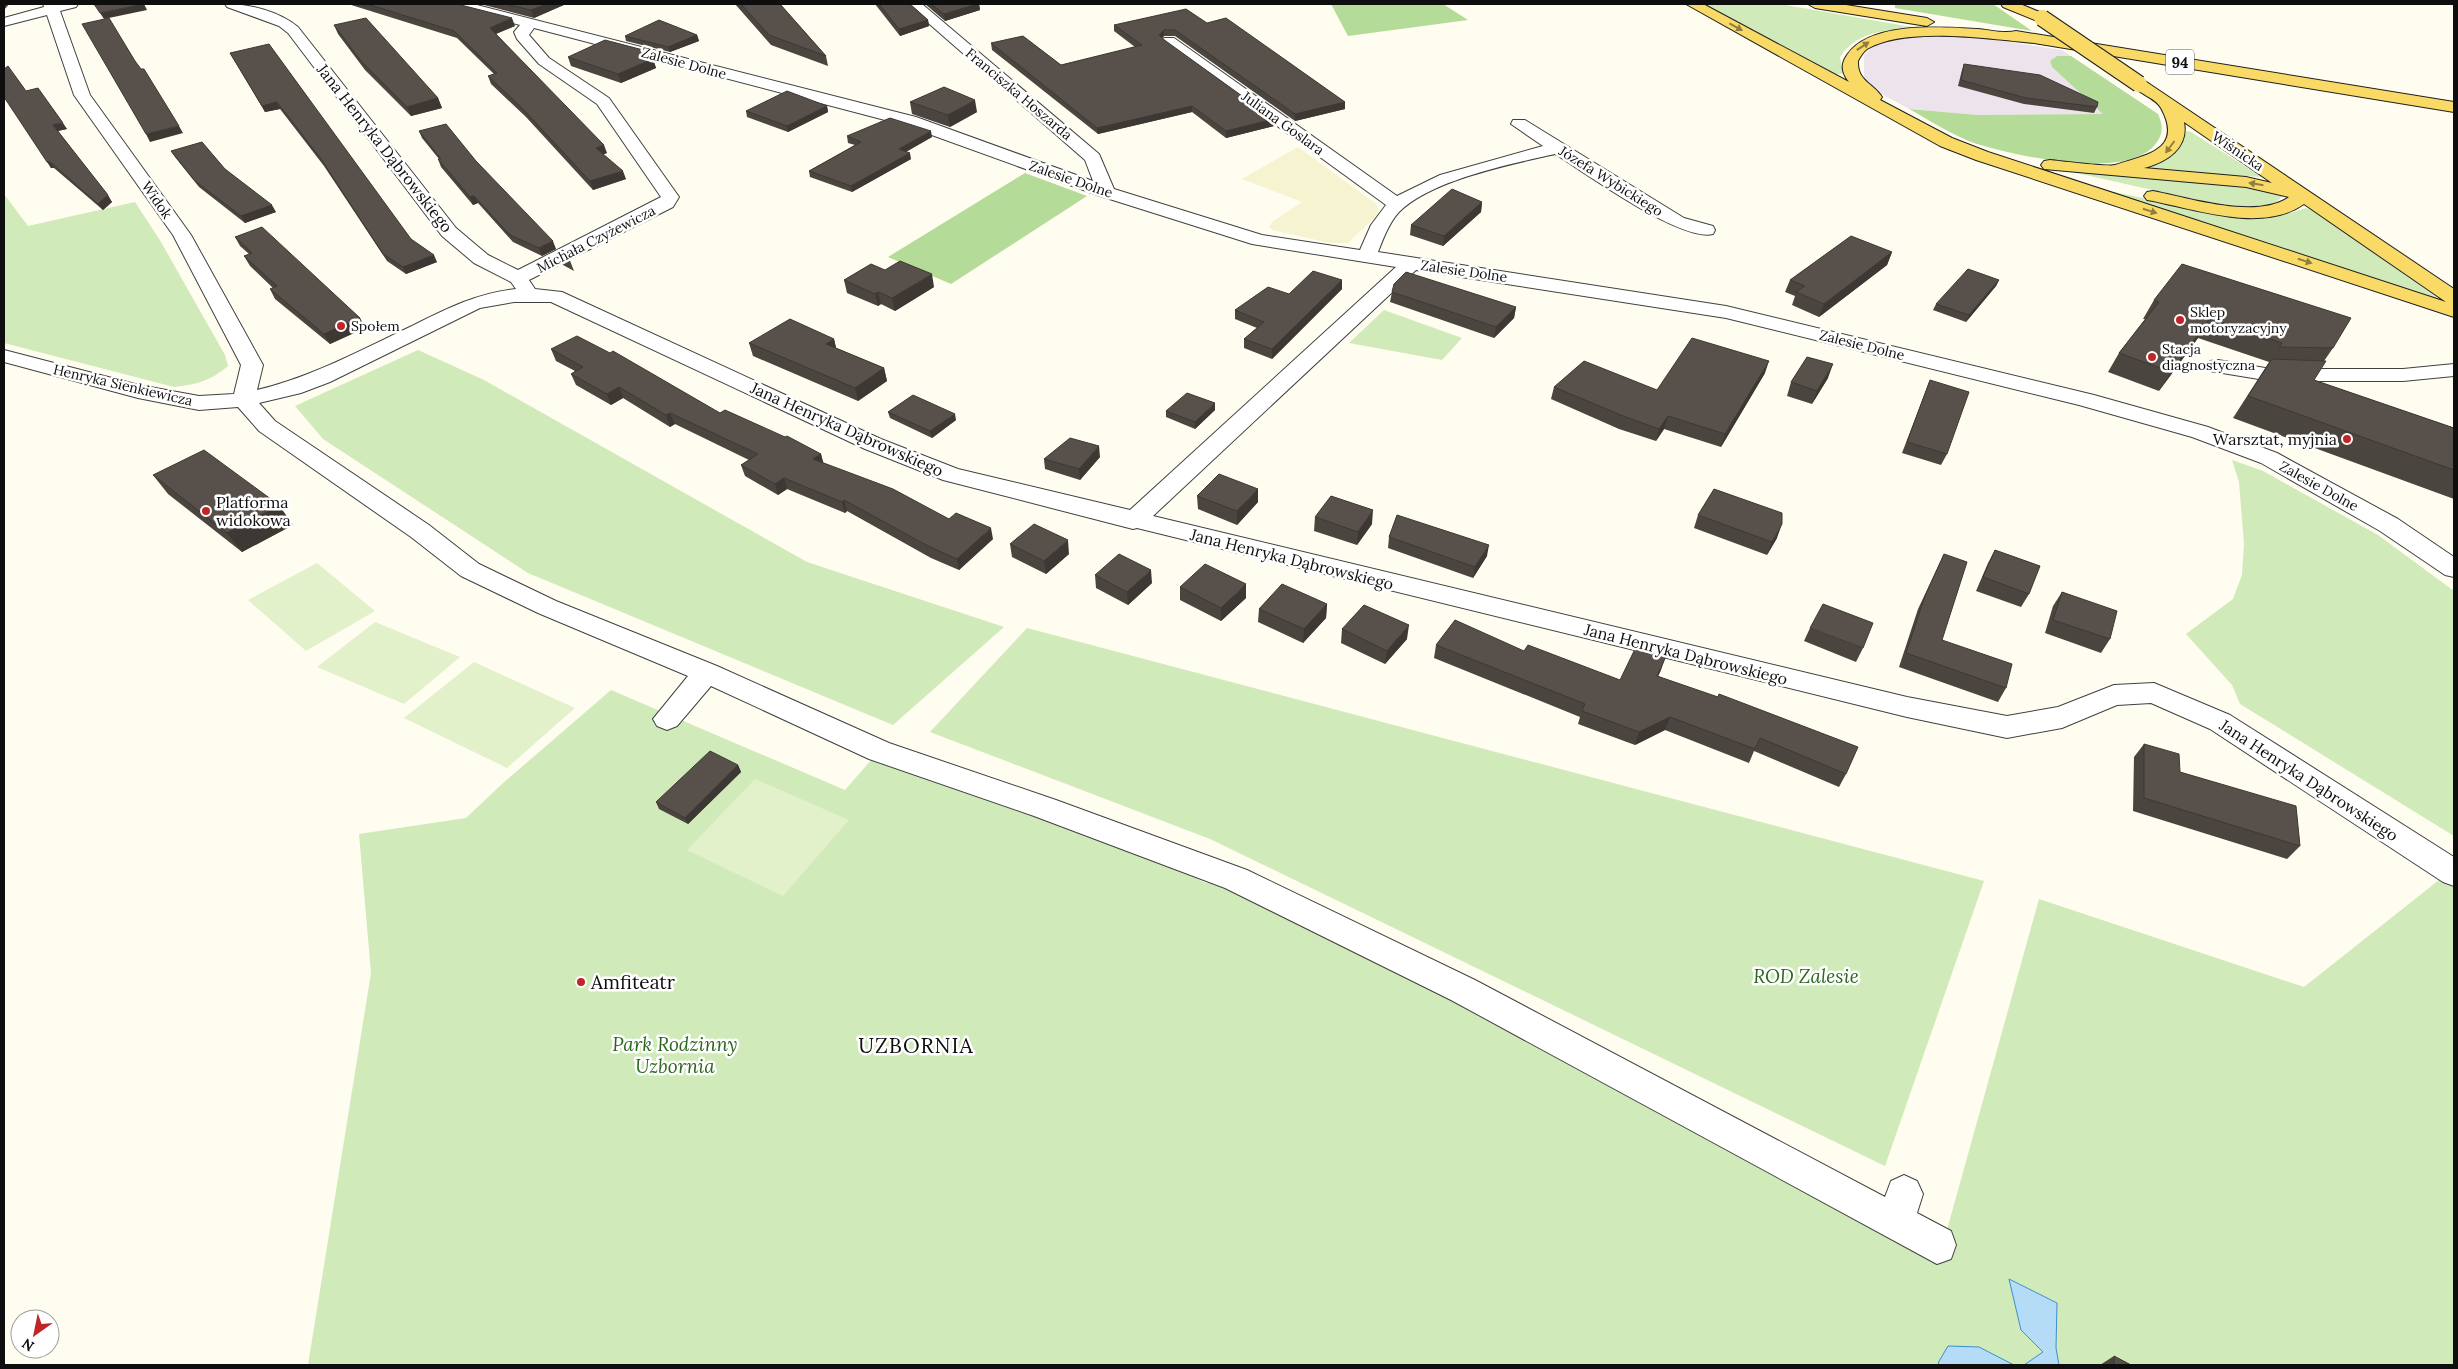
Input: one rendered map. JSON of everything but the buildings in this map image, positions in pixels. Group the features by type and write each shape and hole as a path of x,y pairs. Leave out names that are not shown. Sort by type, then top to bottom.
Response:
{"main road":[{"path":"1693,4 1946,142 2454,311"},
{"name":"94","path":"1815,4 2454,107"},
{"path":"2008,4 2042,18"},
{"name":"Wiśnicka","path":"2021,4 2454,298"},
{"path":"2035,39 1954,32 1899,34 1874,38 1860,46 1852,54 1849,64 1852,76 1867,92 1954,139 1983,151 2023,161 2100,170 2246,182 2304,195"},
{"path":"2100,170 2137,164 2165,153 2174,144 2176,125 2166,102"},
{"path":"2021,168 2214,208 2243,211 2267,212 2285,208 2304,195"}],"street":[{"path":"4,22 50,7 71,4"},
{"name":"Jana Henryka Dąbrowskiego","path":"232,4 284,23 292,30 449,232 477,281 523,285 555,296 873,444 951,475 1133,521 1897,705 2007,727 2062,717 2114,695 2154,694 2220,722 2454,873"},
{"name":"Zalesie Dolne","path":"457,4 910,122 1106,192 1258,240 1366,258 1497,275 1726,312 2086,400 2200,432 2269,458 2389,524 2454,569"},
{"name":"Widok","path":"50,7 82,95 182,235 252,365 244,400"},
{"name":"Franciszka Hoszarda","path":"917,8 1094,158 1106,192"},
{"name":"Michała Czyżewicza","path":"523,285 668,203 670,197 603,101 544,61 522,36 521,32 531,23"},
{"name":"Juliana Goslara","path":"1169,41 1375,190 1398,204"},
{"name":"Józefa Wybickiego","path":"1519,124 1677,222 1706,230"},
{"path":"1366,258 1372,242 1394,207 1412,194 1458,175 1557,148"},
{"path":"1133,521 1411,264"},
{"name":"Henryka Sienkiewicza","path":"4,356 138,391 199,403 244,400 322,377 477,281 491,298 523,285"},
{"path":"2218,366 2272,375 2403,375 2454,370"},
{"path":"272,393 296,372"},
{"path":"244,400 267,426 420,531 470,570 546,607 707,674 886,754 1054,811 1236,879 1900,1208 1937,1245"},
{"path":"667,719 707,674"}],"shaded area":[{"path":"1948,36 1976,37 2062,50 2071,56 2057,56 2050,61 2052,67 2104,114 1978,115 1909,109 1873,89 1864,78 1864,55 1873,46 1889,39"},
{"path":"1298,147 1375,203 1379,210 1377,215 1348,243 1329,243 1273,230 1269,227 1272,222 1302,202 1242,179"}],"green space":[{"path":"1331,4 1443,4 1468,20 1348,36"},
{"path":"1704,4 1780,4 1923,29 1888,30 1877,32 1856,41 1840,57 1843,74 1836,74"},
{"path":"1895,4 1993,4 2032,31 1895,8"},
{"path":"2057,56 2071,56 2158,114 2162,128 2158,140 2152,148 2136,157 2116,162 2092,164 2041,159 1968,141 1909,109 1978,115 2103,114 2052,67 2050,61"},
{"path":"2185,131 2191,132 2262,177 2131,169 2166,160 2177,149"},
{"path":"2068,171 2230,184 2286,193 2273,205 2245,207 2201,201"},
{"path":"1025,173 1087,196 951,284 888,257"},
{"path":"2100,189 2191,208 2268,217 2306,208 2312,210 2439,299"},
{"path":"4,194 28,226 135,202 161,242 225,355 228,366 216,375 203,381 174,387 4,343"},
{"path":"1384,310 1462,338 1442,360 1349,343"},
{"path":"418,350 484,380 807,562 1004,627 893,725 528,573 323,439 295,406"},
{"path":"2232,460 2263,471 2378,535 2454,591 2454,836 2240,704 2232,685 2186,634 2233,599 2242,575 2244,544 2239,482"},
{"path":"317,563 375,611 306,651 248,600"},
{"path":"375,622 460,657 404,704 317,667"},
{"name":"ROD Zalesie","path":"1027,628 1984,881 1885,1166 1210,839 930,732"},
{"path":"474,662 575,708 507,768 404,718"},
{"name":"Park Rodzinny Uzbornia","path":"611,690 845,790 879,751 1045,808 1206,883 1236,879 1945,1237 2039,899 2304,987 2439,880 2454,888 2454,1365 308,1365 371,973 359,834 466,818 502,784"},
{"path":"755,779 849,820 783,896 687,850"}],"water":[{"path":"2009,1279 2057,1303 2056,1348 2059,1365 2024,1365 2043,1352 2021,1330"},
{"path":"1948,1346 1979,1347 2014,1365 1940,1365 1938,1363"}],"place":[{"name":"Sklep motoryzacyjny","path":"2180,320"},
{"name":"Społem","path":"341,326"},
{"name":"Stacja diagnostyczna","path":"2152,357"},
{"name":"Warsztat, myjnia","path":"2347,439"},
{"name":"Platforma widokowa","path":"206,511"},
{"name":"Amfiteatr","path":"581,982"}],"district":[{"name":"UZBORNIA","path":"916,1045"}]}
